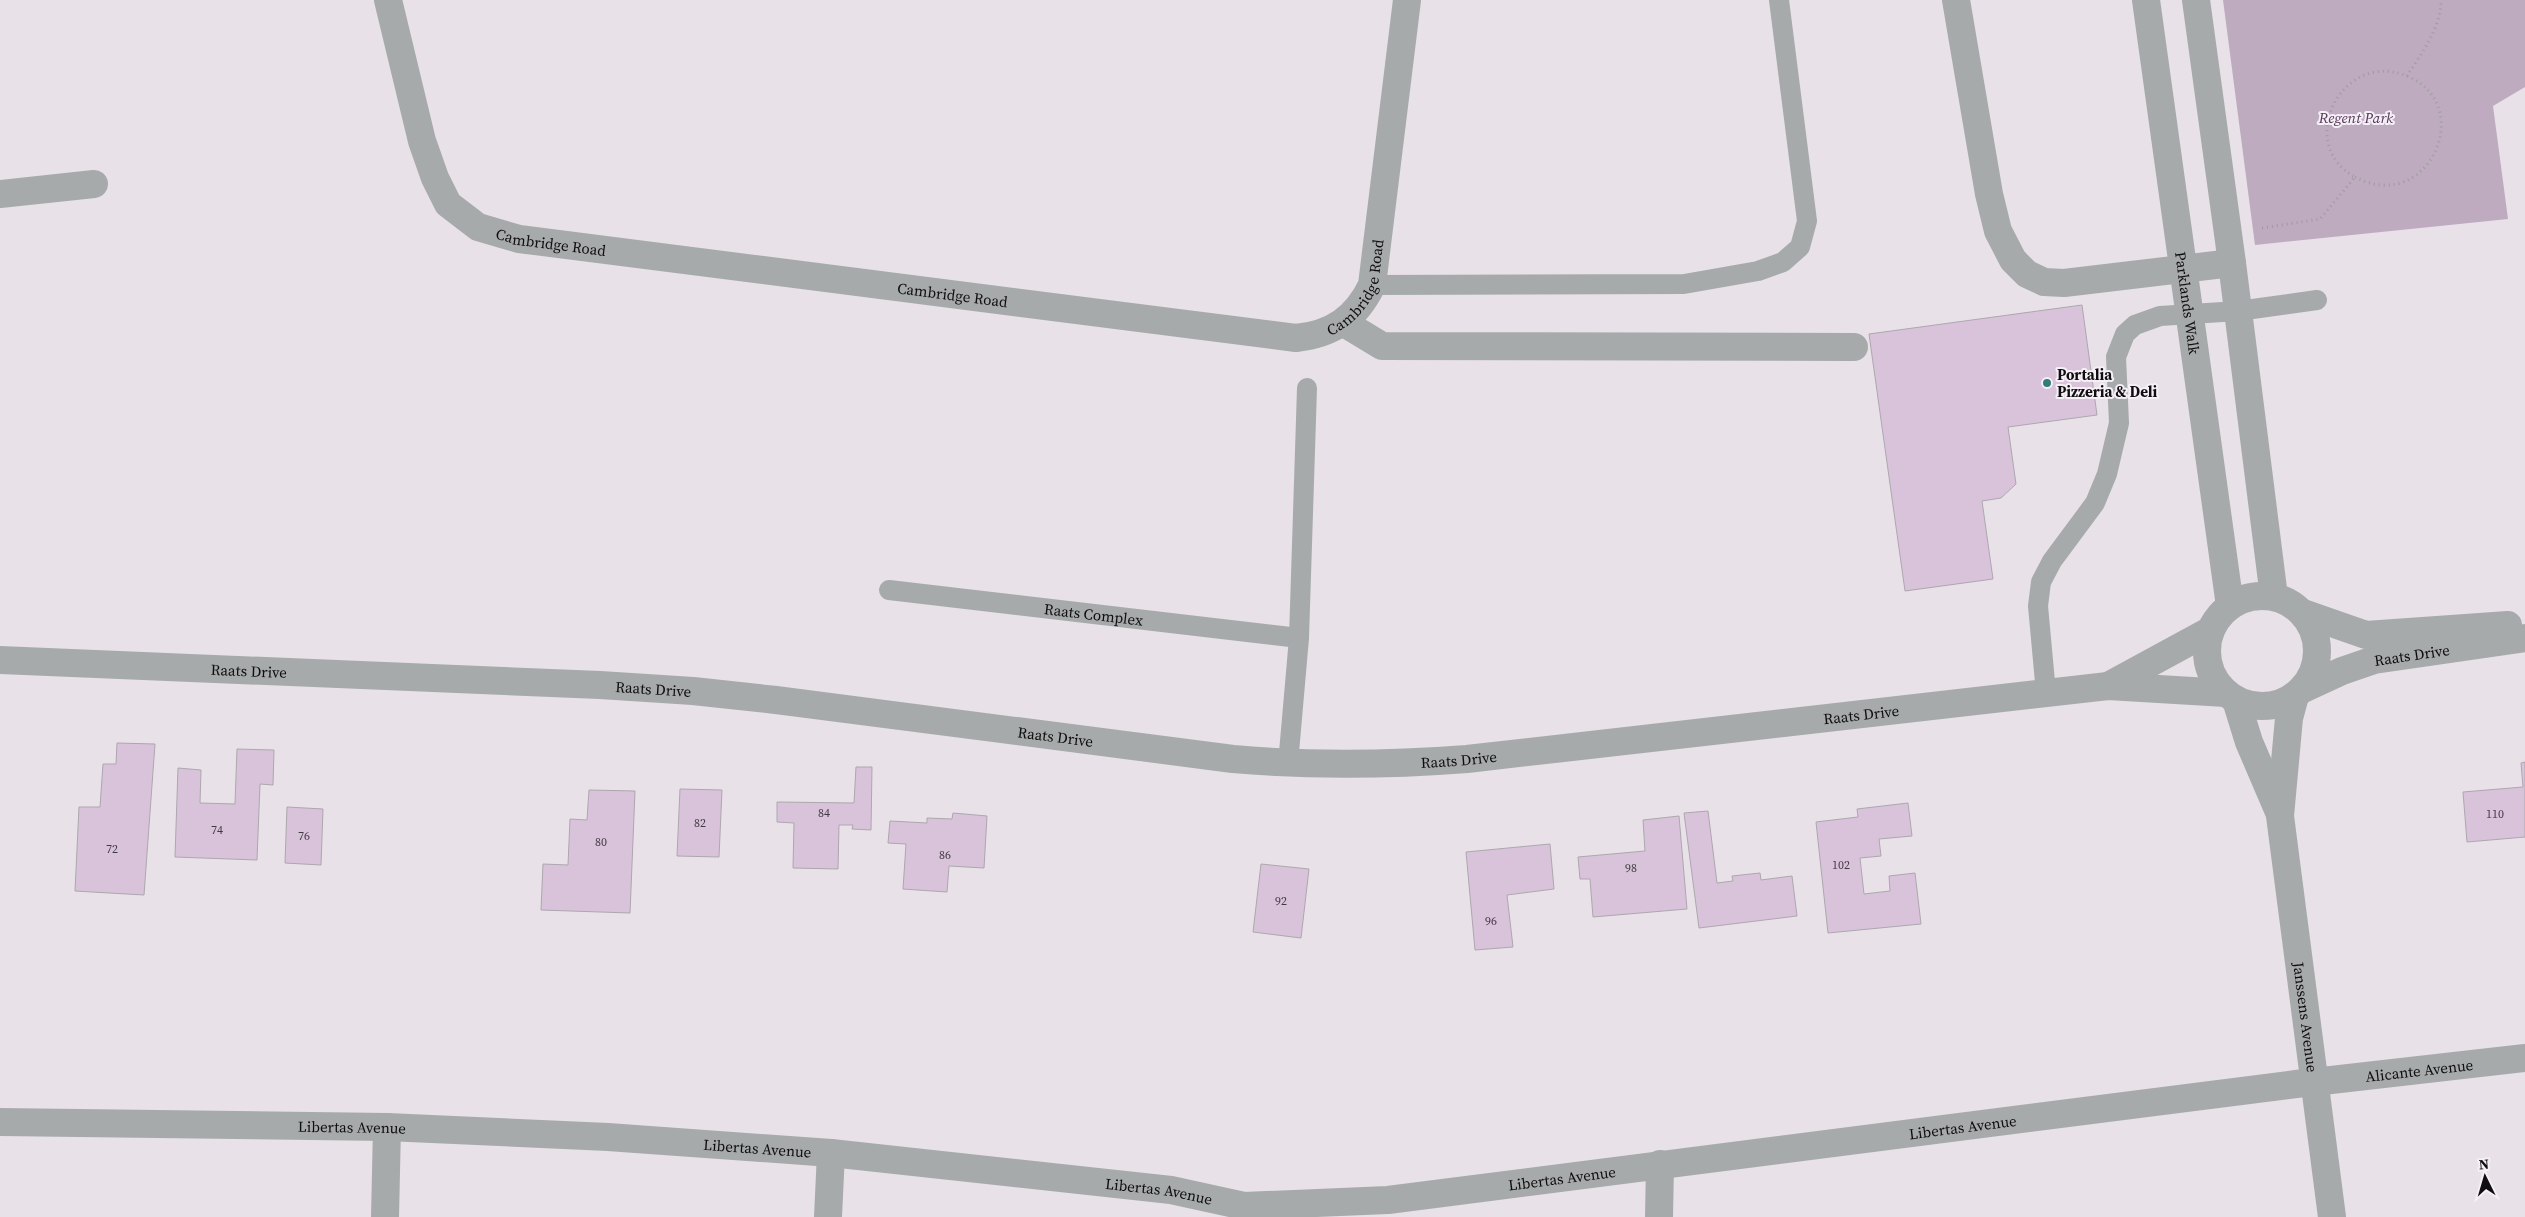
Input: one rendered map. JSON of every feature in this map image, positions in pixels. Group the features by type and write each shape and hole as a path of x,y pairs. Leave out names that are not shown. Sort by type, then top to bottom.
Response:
{"street":[{"name":"Cambridge Road","path":"388,0 422,141 435,178 448,204 478,227 519,239 1296,338 1313,336 1344,323 1356,312 1372,285 1407,0"},
{"path":"1956,0 1989,194 1998,232 2012,260 2027,274 2044,282 2064,283 2232,264"},
{"name":"Parklands Walk","path":"2146,0 2230,606"},
{"path":"2196,0 2274,597"},
{"path":"0,194 94,184"},
{"path":"1344,323 1382,346 1854,346"},
{"path":"2259,596 2274,597 2290,603 2303,613 2316,637 2318,651 2316,665 2299,693 2286,701 2266,707 2256,706 2231,697 2214,680 2208,664 2207,647 2211,630 2218,617 2230,606 2244,599 2259,596"},
{"name":"Raats Drive","path":"2303,613 2366,635 2525,624"},
{"name":"Raats Drive","path":"2108,686 2211,630"},
{"name":"Raats Drive","path":"2299,693 2342,671 2374,660 2525,638"},
{"name":"Raats Drive","path":"0,660 550,683 693,691 1233,759 1288,764 1409,763 1467,759 2108,686 2231,697"},
{"name":"Janssens Avenue","path":"2299,693 2289,718 2280,816 2332,1217"},
{"name":"Janssens Avenue","path":"2231,697 2280,816"},
{"name":"Alicante Avenue","path":"2314,1082 2525,1058"},
{"name":"Libertas Avenue","path":"0,1122 388,1127 608,1137 830,1152 1171,1190 1244,1212 1388,1200 2314,1082"},
{"path":"385,1217 388,1127"},
{"path":"828,1217 830,1152"},
{"path":"1659,1217 1660,1164"}],"lane":[{"path":"1372,285 1684,284 1758,271 1783,262 1800,247 1806,221 1779,0"},
{"path":"2046,693 2038,606 2041,582 2052,561 2095,503 2107,474 2119,423 2116,373 2119,344 2125,334 2135,325 2160,316 2238,311 2317,300"},
{"path":"1288,764 1299,638 1307,388"},
{"name":"Raats Complex","path":"889,590 1299,638"}],"path":[{"path":"2407,76 2428,44 2442,8 2441,0"},
{"path":"2390,72 2407,76 2422,85 2433,98 2440,114 2442,131 2439,147 2430,162 2418,175 2401,183 2383,186 2365,182 2355,177 2336,160 2329,143 2327,125 2331,107 2340,91 2354,79 2371,73 2390,72"},
{"path":"2258,228 2320,219 2355,177"}],"green space":[{"name":"Regent Park","path":"2223,0 2525,0 2525,87 2493,106 2508,219 2255,245"}],"building":[{"path":"2082,305 2097,415 2008,427 2016,484 2001,498 1982,501 1993,579 1905,591 1869,334"},
{"path":"117,743 155,744 144,895 75,891 79,807 100,807 103,764 116,764"},
{"path":"237,749 274,750 273,785 260,784 257,860 175,857 178,768 201,770 200,803 235,804"},
{"path":"2525,762 2525,837 2467,842 2463,792 2523,787 2521,763"},
{"path":"856,767 872,767 871,830 852,829 853,825 839,825 838,869 793,868 794,823 777,822 777,802 854,803"},
{"path":"680,789 722,790 719,857 677,856"},
{"path":"589,790 635,791 630,913 541,910 543,864 568,865 570,819 587,820"},
{"path":"1908,803 1912,836 1879,839 1881,856 1860,858 1864,894 1890,891 1889,876 1915,873 1921,924 1828,933 1816,822 1858,817 1857,809"},
{"path":"287,807 323,809 321,865 285,863"},
{"path":"1708,811 1717,883 1733,881 1732,876 1760,873 1761,880 1792,876 1797,916 1699,928 1684,813"},
{"path":"953,813 987,816 984,868 949,866 947,892 903,889 906,844 888,843 890,821 927,823 927,818 952,819"},
{"path":"1679,816 1687,909 1593,917 1590,879 1580,879 1578,857 1645,851 1643,820"},
{"path":"1550,844 1554,889 1507,895 1513,947 1475,950 1466,852"},
{"path":"1261,864 1309,869 1301,938 1253,932"}],"place":[{"name":"Portalia Pizzeria & Deli","path":"2047,383"}]}
